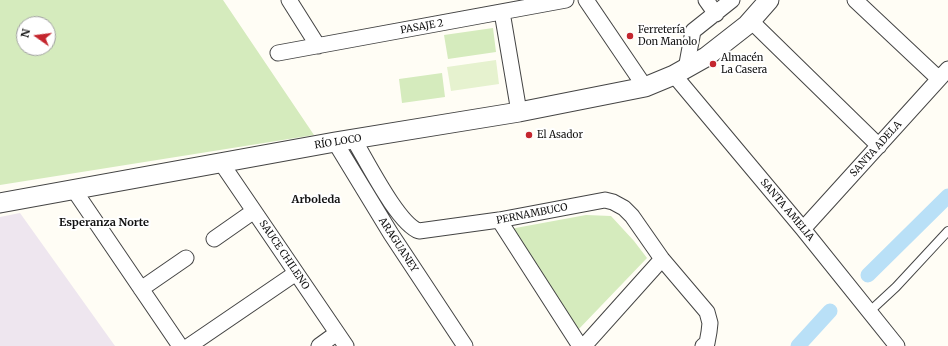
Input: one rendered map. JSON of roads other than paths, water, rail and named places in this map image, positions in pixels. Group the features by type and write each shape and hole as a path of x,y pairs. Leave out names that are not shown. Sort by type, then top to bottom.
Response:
{"street":[{"path":"288,0 318,46"},
{"name":"PASAJE 2","path":"278,53 566,0"},
{"path":"586,0 645,87"},
{"path":"706,0 716,14"},
{"path":"680,72 693,31 732,0"},
{"name":"RÍO LOCO","path":"0,203 222,164 335,142 519,112 645,87 680,72 706,58 751,21 770,0"},
{"path":"855,0 944,74"},
{"path":"502,12 519,112"},
{"path":"751,21 879,146"},
{"name":"SANTA AMELIA","path":"680,72 897,346"},
{"name":"SANTA ADELA","path":"803,229 944,74"},
{"name":"PERNAMBUCO","path":"354,140 401,217 412,228 420,231 499,220 605,200 624,208 632,216 662,259 707,312 710,323 709,332 707,343 703,346"},
{"name":"ARAGUANEY","path":"335,142 391,234 465,346"},
{"name":"SAUCE CHILENO","path":"222,164 346,346"},
{"path":"74,190 180,346"},
{"path":"214,239 254,211"},
{"path":"499,220 580,346"},
{"path":"141,289 186,258"},
{"path":"584,346 662,259"},
{"path":"189,346 296,273"},
{"path":"319,346 337,333"}],"lane":[{"path":"869,312 896,287 948,231"}],"waterway":[{"path":"868,275 948,196"},
{"path":"798,346 830,311"}],"place":[{"name":"Ferretería Don Manolo","path":"630,36"},
{"name":"Almacén La Casera","path":"713,64"},
{"name":"El Asador","path":"529,135"}],"district":[{"name":"Arboleda","path":"316,200"},
{"name":"Esperanza Norte","path":"104,223"}]}
